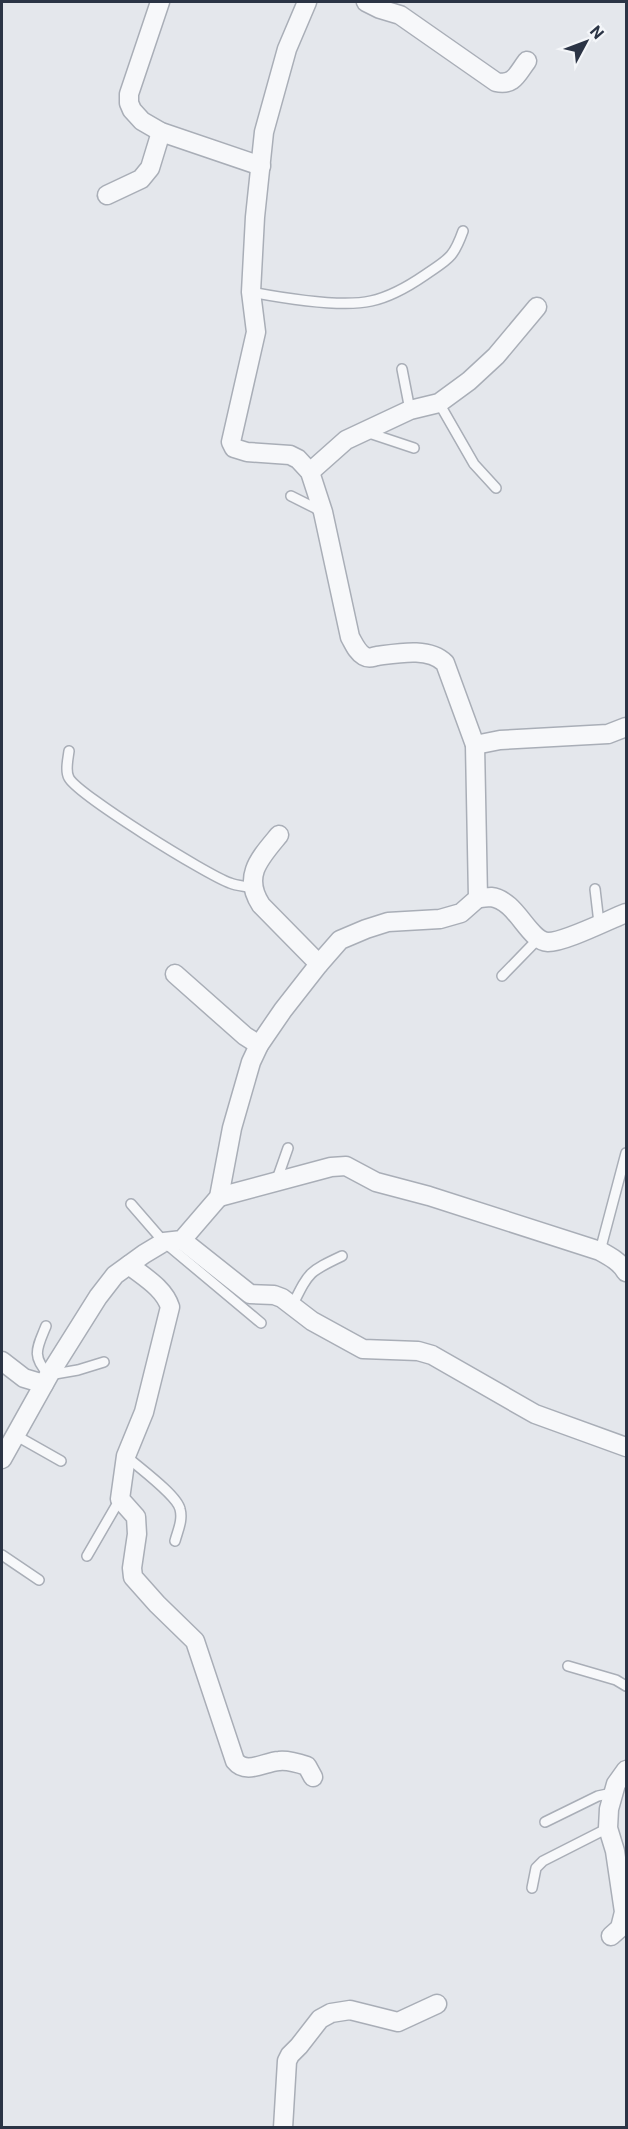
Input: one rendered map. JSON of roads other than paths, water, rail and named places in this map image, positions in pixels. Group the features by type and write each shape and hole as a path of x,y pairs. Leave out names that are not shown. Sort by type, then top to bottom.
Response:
{"street":[{"path":"160,2 129,94 132,110 142,121 161,132 261,166"},
{"path":"307,2 286,48 264,132 251,292 256,332 231,442 238,450 247,452 290,455 298,459 310,472 323,512 350,637 358,652 369,658 420,652 438,656 445,663 475,745 478,898"},
{"path":"366,2 400,15 496,82 507,84 512,81 527,61"},
{"path":"107,195 141,179 150,168 161,132"},
{"path":"310,472 346,440 410,410 439,403 469,381 496,356 537,307"},
{"path":"475,745 500,740 608,734 627,727"},
{"path":"279,835 255,867 252,879 253,894 319,964"},
{"path":"219,1197 237,1107 251,1062 259,1045 283,1010 340,940 388,922 440,919 461,913 478,898 498,899 516,912 538,939 545,942 558,941 627,913"},
{"path":"175,975 245,1036 259,1045"},
{"path":"2,1459 47,1379 98,1297 115,1275 144,1254 173,1241 219,1197 331,1167 346,1166 376,1182 429,1196 600,1251 614,1258 627,1272"},
{"path":"173,1241 250,1294 274,1295 312,1321 363,1349 418,1351 432,1355 535,1414 627,1447"},
{"path":"129,1265 162,1291 170,1307 144,1412 126,1456 120,1499 136,1517 137,1534 132,1568 133,1577 195,1641 235,1761 239,1766 246,1768 281,1760 307,1766 314,1777"},
{"path":"2,1361 24,1378 47,1379"},
{"path":"610,1936 620,1928 624,1912 615,1851 608,1828 609,1809 616,1784 627,1770"},
{"path":"283,2127 287,2061 320,2019 331,2013 350,2010 398,2022 437,2004"}],"lane":[{"path":"251,292 296,299 351,303 371,301 393,293 447,261 456,250 463,231"},
{"path":"402,369 410,410"},
{"path":"439,403 474,464 496,488"},
{"path":"364,431 414,448"},
{"path":"291,496 323,512"},
{"path":"69,751 67,775 72,783 97,802 230,883 253,888"},
{"path":"595,890 599,923"},
{"path":"502,976 538,939"},
{"path":"276,1182 288,1148"},
{"path":"600,1251 627,1153"},
{"path":"131,1204 261,1323"},
{"path":"292,1306 304,1281 314,1269 342,1256"},
{"path":"46,1326 37,1348 39,1364 47,1379 104,1362"},
{"path":"15,1435 61,1461"},
{"path":"126,1456 168,1491 180,1507 181,1523 175,1541"},
{"path":"87,1556 120,1499"},
{"path":"2,1555 39,1580"},
{"path":"567,1666 616,1680 627,1686"},
{"path":"545,1822 598,1796 612,1793"},
{"path":"532,1888 536,1868 543,1861 608,1828"}]}
